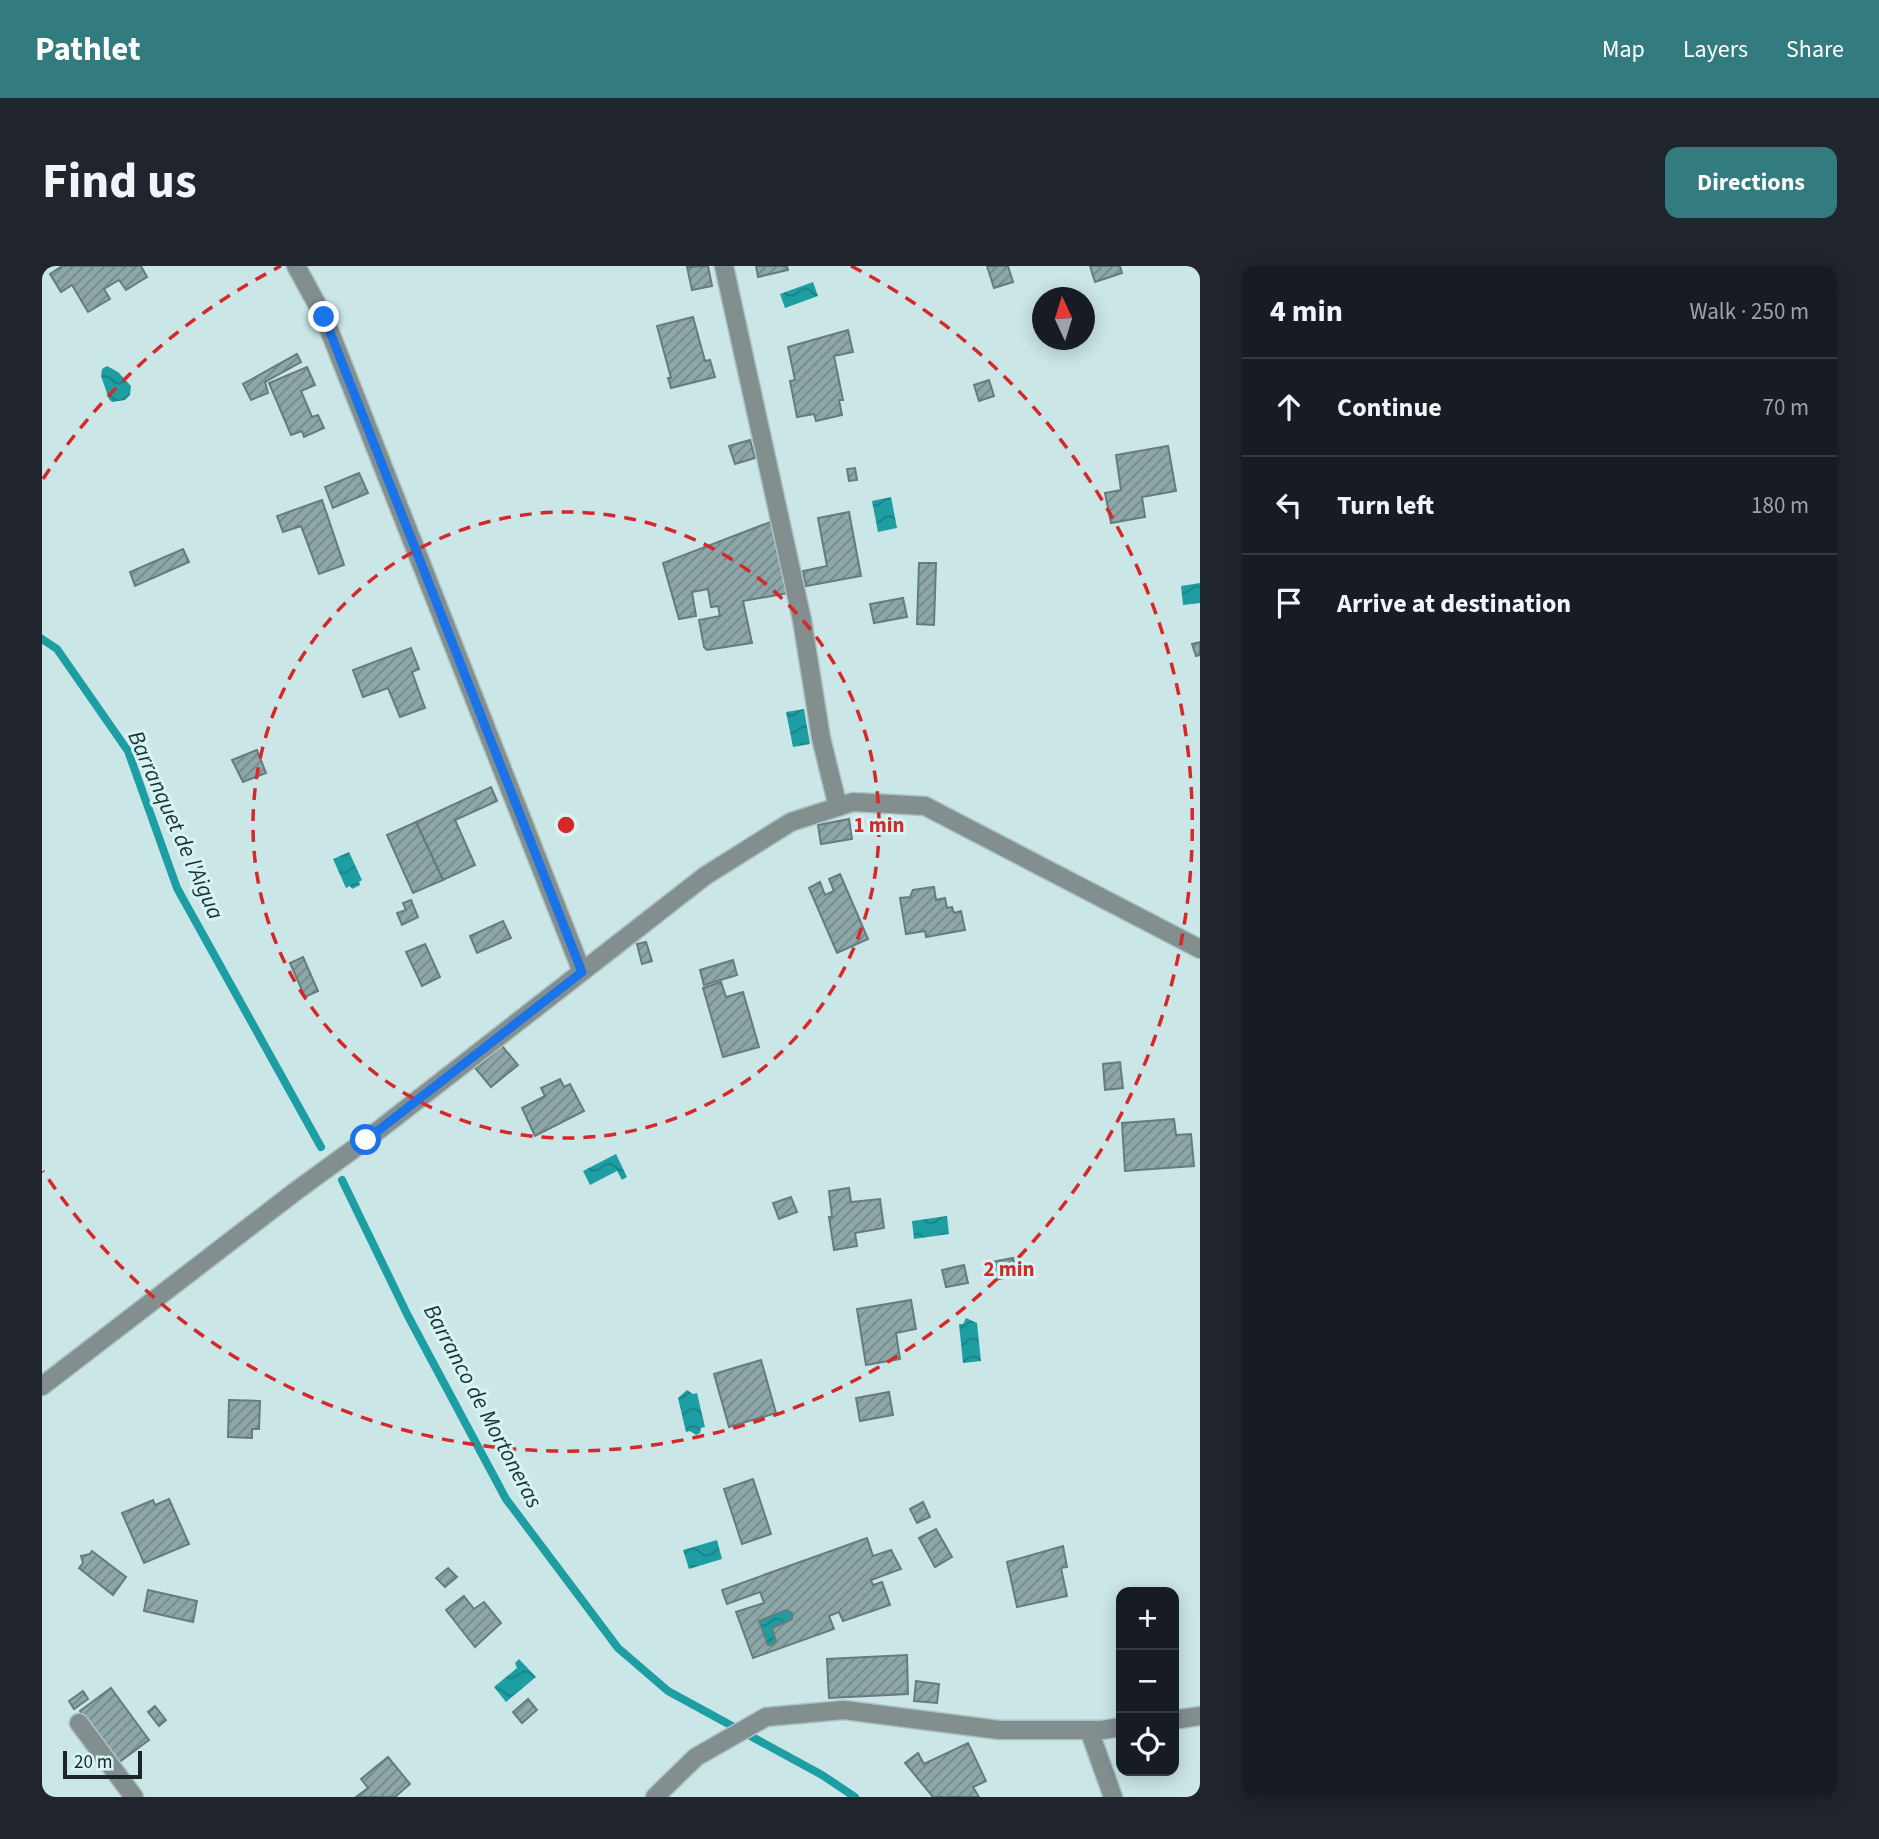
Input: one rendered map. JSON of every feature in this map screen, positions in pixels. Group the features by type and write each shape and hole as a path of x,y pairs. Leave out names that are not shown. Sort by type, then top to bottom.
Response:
{"street":[{"path":"296,266 324,317 582,972"},
{"path":"724,266 802,620 821,738 838,807"},
{"path":"42,1386 366,1140 705,876 792,822 853,802 925,806 1200,949"},
{"path":"655,1797 696,1757 766,1717 844,1710 999,1730 1116,1727"},
{"path":"1179,1719 1200,1716"},
{"path":"79,1723 134,1797"},
{"path":"1089,1730 1113,1797"}],"water":[{"path":"813,282 818,296 785,308 780,294"},
{"path":"107,366 118,372 131,386 130,395 125,400 112,402 109,399 101,376 102,369"},
{"path":"891,497 897,528 878,532 872,501"},
{"path":"1200,583 1200,603 1183,605 1181,586"},
{"path":"804,709 810,744 793,747 786,712"},
{"path":"349,852 362,880 360,885 352,889 350,886 346,888 333,859"},
{"path":"616,1154 627,1177 622,1180 617,1171 590,1185 583,1171"},
{"path":"947,1216 949,1234 914,1239 912,1221"},
{"path":"966,1318 977,1323 981,1361 963,1363 959,1324 963,1324"},
{"path":"687,1390 693,1394 697,1393 705,1427 696,1435 690,1431 686,1432 678,1398"},
{"path":"717,1540 722,1559 689,1569 683,1550"},
{"path":"786,1610 792,1613 792,1619 773,1628 776,1641 768,1645 759,1621"},
{"path":"519,1659 536,1677 506,1702 494,1687 517,1668 515,1663"}],"building":[{"path":"62,266 141,266 147,277 126,290 119,280 104,289 110,299 88,312 72,285 61,292 50,274"},
{"path":"708,266 712,286 692,290 687,267"},
{"path":"756,266 787,266 788,270 758,277"},
{"path":"987,266 1008,266 1013,282 994,288"},
{"path":"1090,266 1120,266 1122,273 1095,282"},
{"path":"693,317 705,361 710,360 715,377 671,388 668,378 671,378 657,326"},
{"path":"848,330 853,352 834,356 843,400 839,400 842,415 816,421 814,414 797,417 790,381 795,380 788,347"},
{"path":"297,354 301,362 265,382 268,393 251,400 243,384"},
{"path":"307,367 315,385 301,391 312,417 318,415 324,428 304,437 302,431 291,435 269,383"},
{"path":"989,380 994,396 979,401 974,385"},
{"path":"750,440 755,458 735,464 729,446"},
{"path":"1168,446 1176,491 1142,497 1145,517 1111,523 1105,493 1121,490 1116,455"},
{"path":"855,468 857,480 849,481 847,469"},
{"path":"359,473 368,493 333,508 325,487"},
{"path":"322,500 344,565 319,574 301,526 283,532 277,516"},
{"path":"849,512 861,576 806,586 803,571 827,566 818,518"},
{"path":"773,521 789,593 743,601 752,643 707,650 704,647 699,620 720,616 718,606 711,607 708,589 692,592 696,616 679,619 663,563"},
{"path":"183,549 189,562 135,586 130,572"},
{"path":"919,563 936,563 934,625 917,624"},
{"path":"903,598 907,617 874,623 870,604"},
{"path":"1200,642 1200,655 1196,656 1192,644"},
{"path":"411,648 419,669 412,672 425,708 400,717 388,688 363,697 353,670"},
{"path":"257,750 266,773 243,782 232,760"},
{"path":"491,787 497,801 455,820 475,865 443,880 416,822"},
{"path":"849,819 852,839 821,844 818,825"},
{"path":"416,822 443,880 413,893 387,835"},
{"path":"840,874 868,939 837,953 809,888 820,882 825,895 834,891 829,879"},
{"path":"934,887 936,900 945,898 947,908 952,907 954,913 961,911 965,930 926,937 925,931 906,934 900,898 910,897 913,890"},
{"path":"411,900 418,917 402,925 397,913 406,910 403,903"},
{"path":"503,921 511,938 477,953 470,936"},
{"path":"646,942 652,961 642,964 637,944"},
{"path":"425,944 440,977 422,986 406,952"},
{"path":"303,957 318,991 305,997 290,963"},
{"path":"733,960 737,975 704,985 700,970"},
{"path":"721,982 726,997 743,992 759,1047 723,1057 703,988"},
{"path":"502,1046 518,1065 491,1087 475,1068"},
{"path":"1120,1062 1123,1088 1105,1090 1103,1064"},
{"path":"560,1079 564,1087 570,1084 584,1111 535,1136 522,1108 545,1096 541,1088"},
{"path":"1174,1119 1176,1135 1191,1134 1194,1166 1125,1171 1122,1123"},
{"path":"849,1188 851,1202 880,1199 884,1228 855,1233 857,1246 834,1250 829,1217 832,1217 829,1191"},
{"path":"791,1197 797,1212 779,1219 773,1203"},
{"path":"1013,1258 1017,1275 995,1280 992,1262"},
{"path":"964,1265 968,1283 946,1287 942,1270"},
{"path":"911,1300 916,1329 896,1333 900,1359 866,1365 857,1309"},
{"path":"761,1360 776,1413 729,1427 714,1374"},
{"path":"889,1392 893,1415 860,1421 856,1398"},
{"path":"229,1400 260,1401 259,1429 252,1429 252,1438 228,1437"},
{"path":"753,1479 771,1534 742,1544 724,1489"},
{"path":"169,1499 189,1544 144,1563 122,1513 153,1500 155,1505"},
{"path":"923,1502 930,1517 917,1523 910,1509"},
{"path":"936,1529 952,1557 935,1567 919,1538"},
{"path":"867,1538 873,1556 891,1550 901,1569 871,1580 873,1585 882,1582 890,1605 843,1621 839,1612 829,1616 834,1629 753,1658 736,1612 764,1603 760,1592 727,1604 722,1590","holes":["786,1610 792,1613 792,1619 772,1628 776,1641 768,1645 759,1621"]},
{"path":"1063,1546 1067,1567 1061,1568 1067,1596 1017,1607 1007,1562"},
{"path":"92,1551 126,1577 113,1595 79,1568 83,1563 81,1556"},
{"path":"448,1568 457,1577 445,1587 436,1578"},
{"path":"148,1590 197,1601 193,1622 144,1611"},
{"path":"464,1596 474,1609 484,1602 501,1623 475,1647 446,1610"},
{"path":"907,1655 908,1694 829,1698 827,1659"},
{"path":"916,1681 939,1684 937,1703 914,1701"},
{"path":"111,1688 149,1740 118,1763 80,1711"},
{"path":"83,1691 88,1699 74,1709 69,1701"},
{"path":"528,1699 537,1710 522,1723 513,1712"},
{"path":"155,1706 166,1720 159,1726 148,1712"},
{"path":"968,1743 986,1781 973,1787 979,1797 933,1797 905,1763 918,1753 924,1764"},
{"path":"388,1757 410,1784 395,1797 356,1797 368,1788 361,1779"}],"waterway":[{"name":"Barranquet de l'Aigua","path":"42,639 57,649 128,751 177,888 321,1147"},
{"name":"Barranco de Mortoneras","path":"342,1180 408,1316 506,1499 618,1648 668,1691 822,1775 855,1797"}],"route":[{"path":"324,317 582,972 366,1140"}]}
